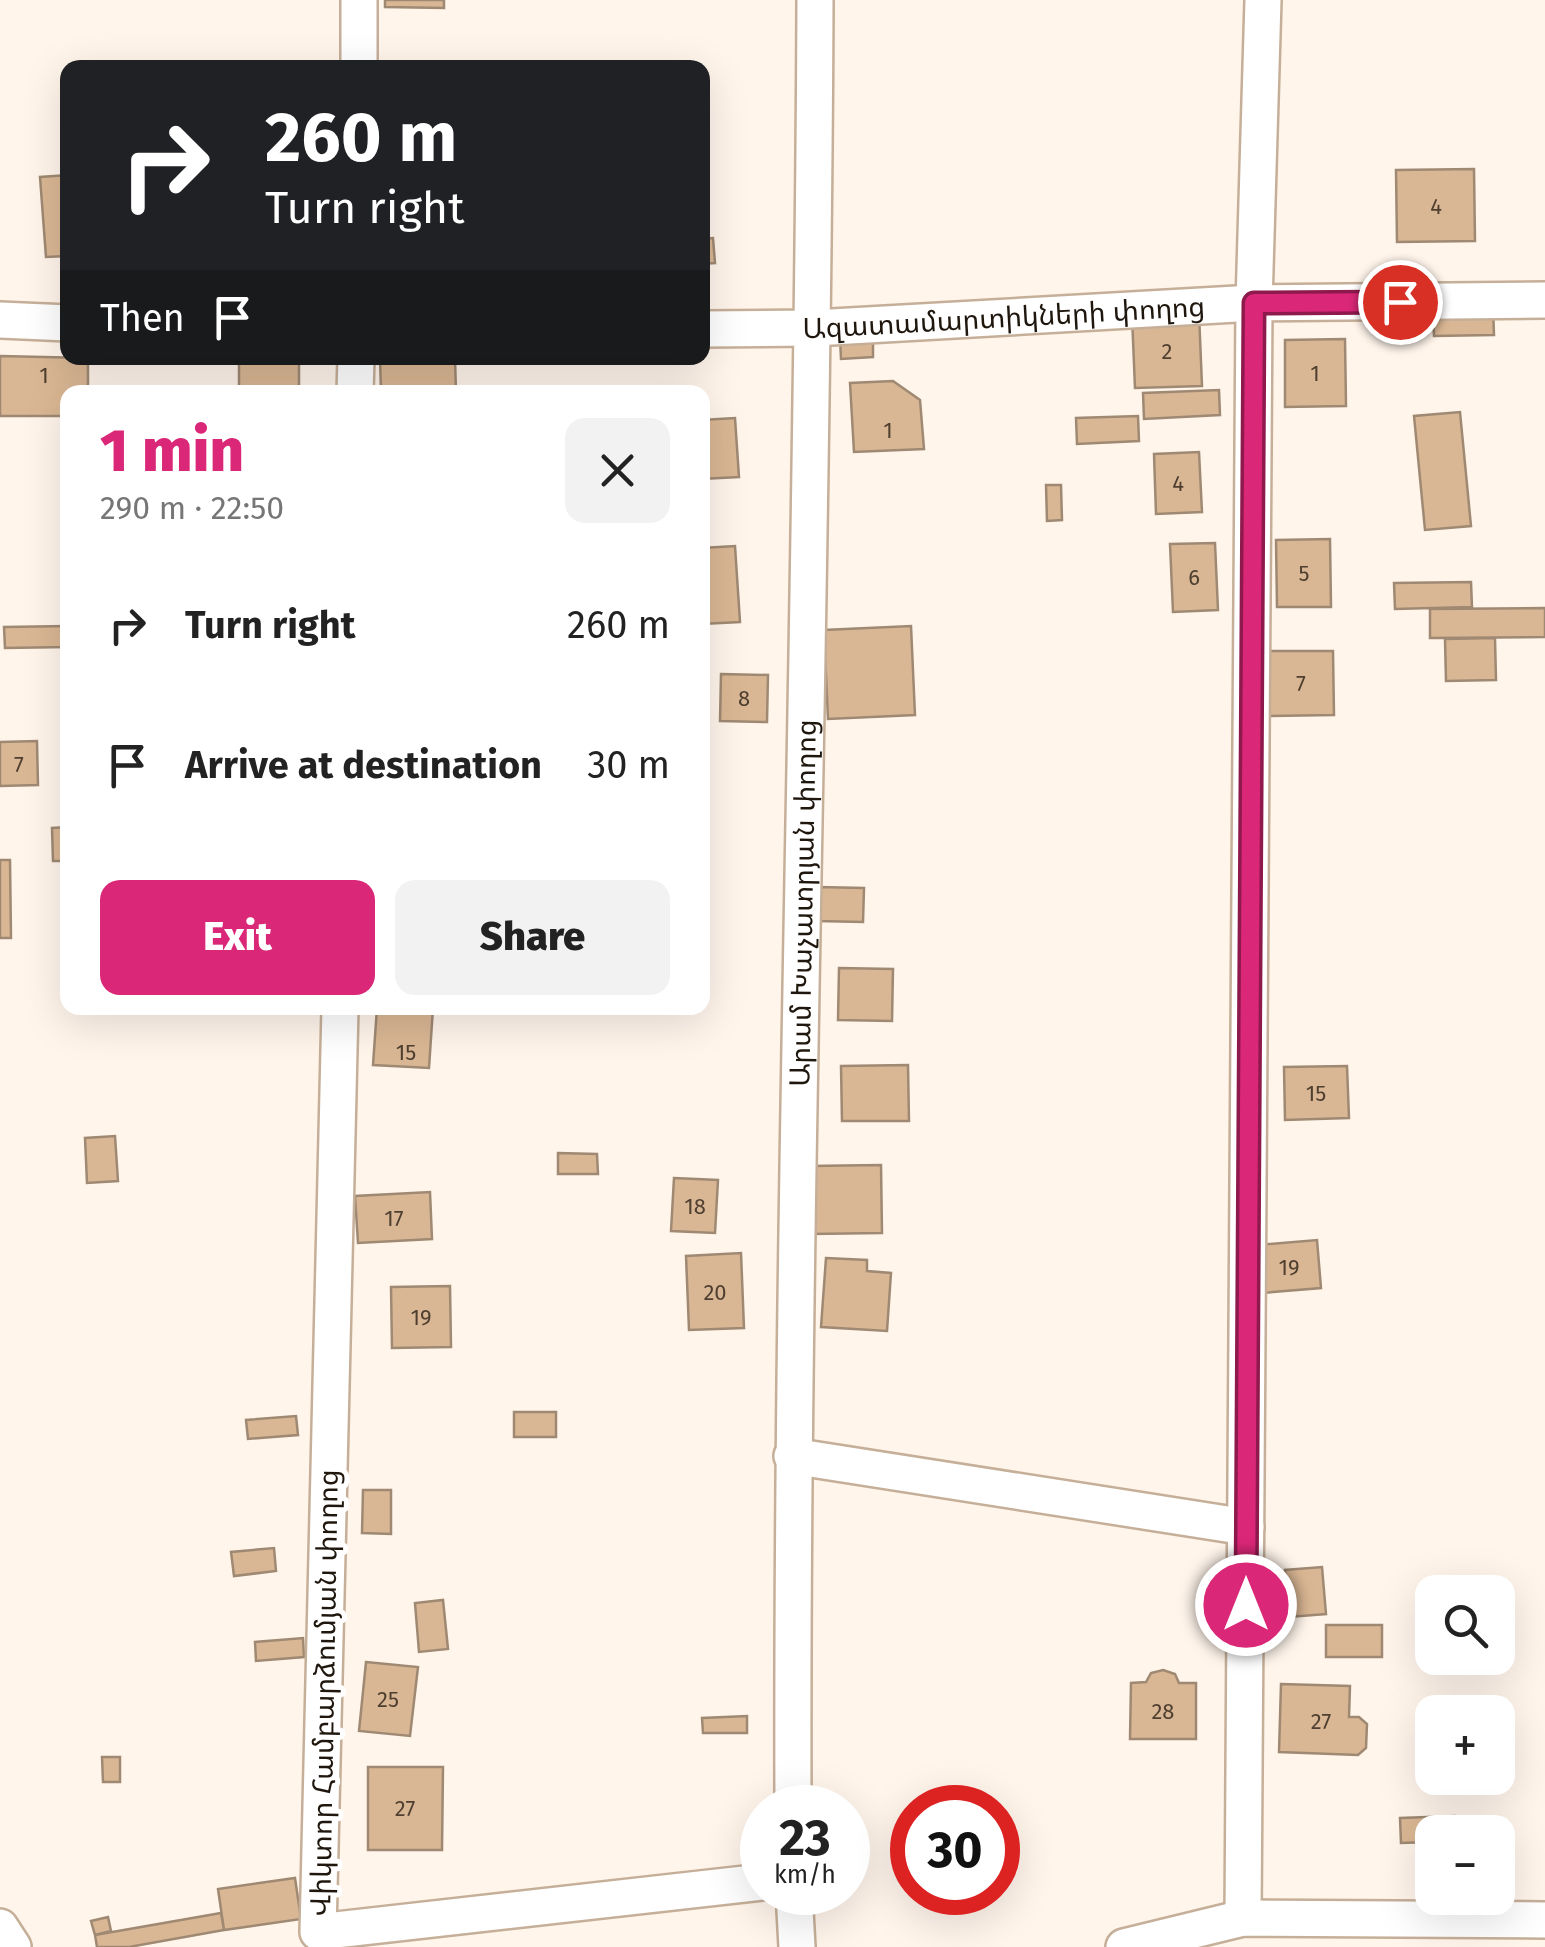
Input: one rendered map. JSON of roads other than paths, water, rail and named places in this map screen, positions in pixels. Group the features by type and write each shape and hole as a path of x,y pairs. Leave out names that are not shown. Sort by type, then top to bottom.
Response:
{"street":[{"path":"358,60 359,0"},
{"name":"Արամ Խաչատրյան փողոց","path":"793,1785 792,1456 814,328 815,0"},
{"path":"1243,1918 1254,303 1263,0"},
{"name":"Ազատամարտիկների փողոց","path":"710,330 814,328 1254,303 1545,300"},
{"path":"0,320 60,323"},
{"name":"Վիկտոր Համբարձումյան փողոց","path":"340,1015 318,1932 740,1884"},
{"path":"792,1456 1246,1527"},
{"path":"795,1915 797,1947"},
{"path":"1124,1947 1243,1918 1545,1920"},
{"path":"0,1927 13,1947"}]}
